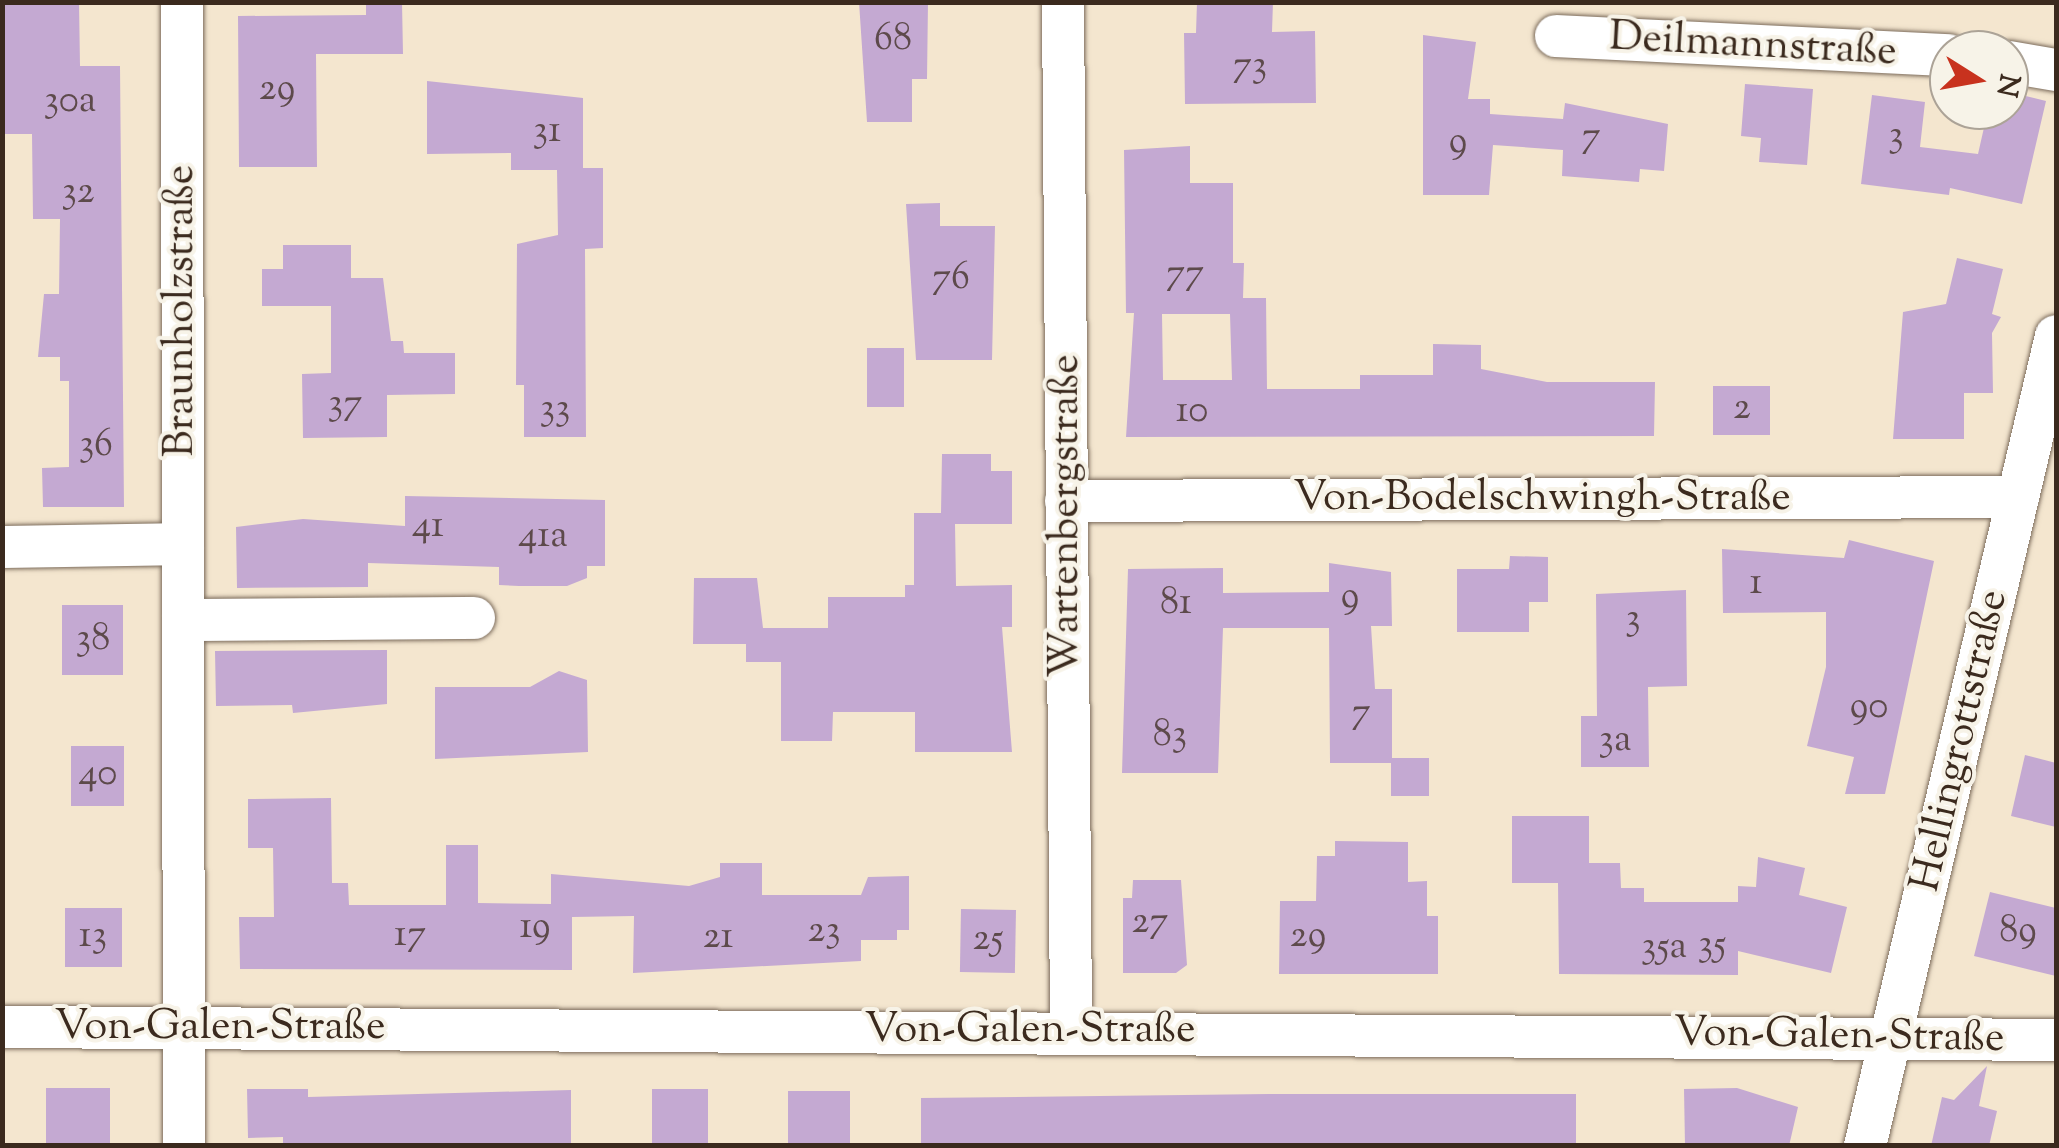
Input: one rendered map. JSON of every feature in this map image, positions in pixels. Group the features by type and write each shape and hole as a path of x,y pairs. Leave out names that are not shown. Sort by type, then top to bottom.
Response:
{"street":[{"name":"Braunholzstraße","path":"182,2 184,1146"},
{"name":"Wartenbergstraße","path":"1063,2 1071,1030"},
{"name":"Deilmannstraße","path":"1556,36 1929,54"},
{"path":"2029,65 2056,70"},
{"name":"Hellingrottstraße","path":"1865,1146 2056,336"},
{"name":"Von-Bodelschwingh-Straße","path":"1066,502 2018,497"},
{"path":"2,547 184,544"},
{"path":"183,620 474,618"},
{"name":"Von-Galen-Straße","path":"2,1027 1071,1030 2056,1040"}],"building":[{"path":"2,2 79,2 80,66 120,66 124,507 43,507 42,468 69,467 69,381 60,381 60,357 38,357 44,294 59,294 60,219 33,219 32,134 2,134"},
{"path":"366,2 402,2 403,54 316,54 317,167 239,167 238,16 366,15"},
{"path":"859,2 928,2 927,79 912,79 912,122 867,122"},
{"path":"1197,2 1273,2 1272,32 1315,31 1316,103 1185,104 1184,33 1196,33"},
{"path":"1423,35 1476,42 1468,99 1490,99 1490,114 1563,119 1565,103 1668,124 1664,171 1640,169 1639,182 1562,176 1563,150 1493,145 1489,195 1423,195"},
{"path":"427,81 583,98 583,168 603,168 603,248 585,249 586,437 524,437 524,385 516,385 517,244 558,235 557,170 511,170 511,153 427,154"},
{"path":"1745,84 1813,89 1807,165 1759,162 1761,138 1741,136"},
{"path":"1872,95 1925,102 1920,147 1978,154 1983,130 2029,130 2029,97 2046,101 2022,204 1950,188 1949,195 1861,184"},
{"path":"1190,146 1190,183 1233,183 1233,263 1244,263 1243,298 1266,298 1267,389 1360,389 1360,375 1433,375 1433,344 1481,345 1481,369 1547,382 1655,382 1654,436 1126,437 1134,313 1126,313 1124,150","holes":["1162,314 1230,314 1232,380 1163,380"]},
{"path":"940,203 940,226 995,226 992,360 916,360 906,204"},
{"path":"283,245 351,245 351,278 383,278 391,341 403,341 404,353 455,353 455,394 387,395 387,437 303,438 302,374 331,373 331,306 262,306 262,269 283,269"},
{"path":"1957,258 2003,269 1992,314 2001,317 1992,333 1993,393 1964,393 1964,439 1893,439 1903,312 1946,304"},
{"path":"867,348 904,348 904,407 867,407"},
{"path":"1713,386 1770,386 1770,435 1713,435"},
{"path":"942,454 991,454 991,471 1012,471 1012,524 955,524 956,586 1012,585 1012,627 1002,627 1012,752 915,752 915,712 833,712 832,741 781,741 781,662 746,662 746,644 693,644 694,578 757,578 763,628 828,628 828,597 905,597 905,585 914,585 914,513 941,513"},
{"path":"405,496 605,500 605,566 587,566 587,578 567,586 499,585 499,567 368,563 368,587 237,588 236,527 303,519 405,526"},
{"path":"1849,540 1934,561 1885,794 1845,794 1854,757 1807,746 1826,667 1826,612 1723,613 1722,549 1844,558"},
{"path":"1510,556 1548,557 1548,602 1529,602 1529,632 1457,632 1457,569 1509,569"},
{"path":"1329,563 1391,572 1392,626 1371,626 1375,689 1392,689 1392,758 1429,758 1429,796 1391,796 1391,763 1330,763 1329,628 1223,628 1218,773 1122,773 1128,569 1223,568 1223,593 1329,592"},
{"path":"1686,590 1687,686 1648,687 1649,767 1581,767 1581,716 1597,716 1596,594"},
{"path":"62,605 123,605 123,675 62,675"},
{"path":"387,650 387,704 293,713 292,705 216,706 215,651"},
{"path":"559,671 587,680 588,752 435,759 435,687 530,687"},
{"path":"71,746 124,746 124,806 71,806"},
{"path":"2025,755 2056,763 2056,827 2011,816"},
{"path":"331,798 332,883 348,883 349,905 446,905 446,845 478,845 478,903 551,904 551,874 689,886 720,877 720,863 762,863 762,895 861,895 868,877 909,876 909,930 897,930 897,940 861,940 861,961 633,973 634,916 572,917 572,970 240,969 239,917 274,917 273,848 248,848 248,799"},
{"path":"1512,816 1589,816 1589,863 1620,863 1621,888 1644,888 1644,902 1738,902 1738,886 1756,887 1758,857 1805,868 1799,895 1847,907 1831,973 1738,951 1738,975 1559,974 1558,883 1512,883"},
{"path":"1335,841 1408,842 1408,882 1427,881 1427,916 1438,916 1438,974 1279,974 1280,901 1316,901 1317,856 1335,856"},
{"path":"1133,880 1181,880 1187,965 1176,973 1123,973 1123,898 1132,898"},
{"path":"1990,892 2056,908 2056,976 1974,956"},
{"path":"65,908 122,908 122,967 65,967"},
{"path":"961,909 1016,910 1015,973 960,972"},
{"path":"1987,1066 1979,1106 1997,1111 1989,1146 1931,1146 1942,1097 1954,1100"},
{"path":"46,1088 110,1088 110,1146 46,1146"},
{"path":"1737,1088 1798,1107 1789,1146 1685,1146 1684,1089"},
{"path":"247,1089 308,1089 308,1097 571,1090 571,1144 283,1146 283,1137 248,1138"},
{"path":"652,1089 708,1089 708,1146 652,1146"},
{"path":"788,1091 850,1091 850,1146 788,1146"},
{"path":"1576,1094 1576,1146 921,1146 921,1098"}]}
